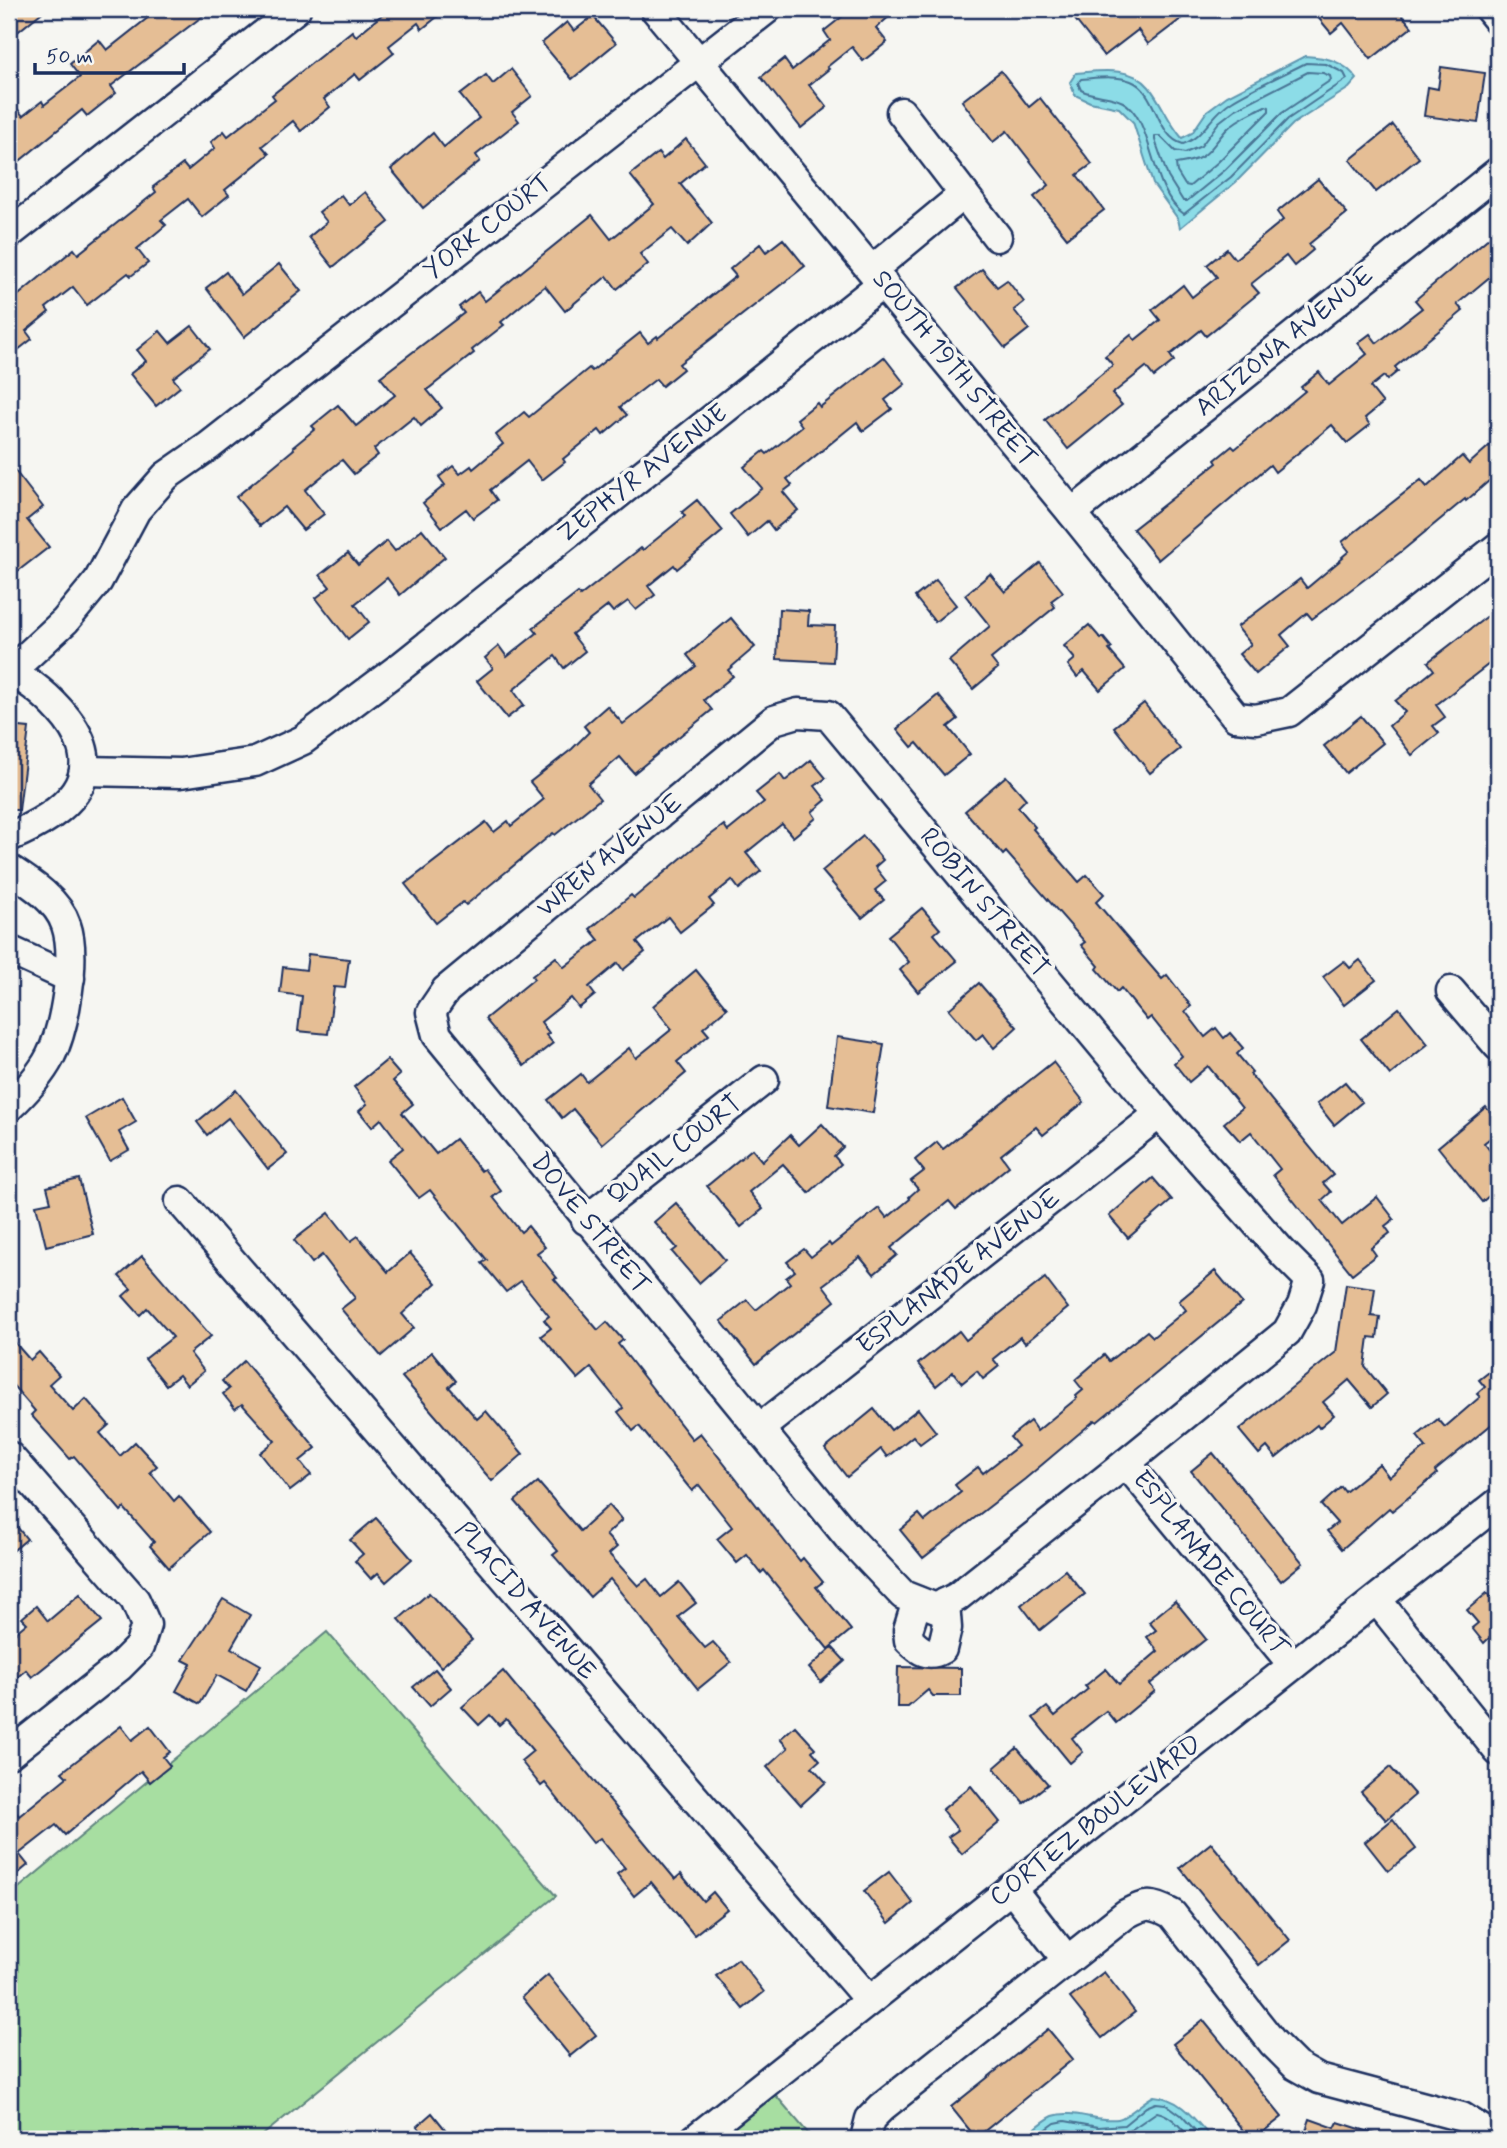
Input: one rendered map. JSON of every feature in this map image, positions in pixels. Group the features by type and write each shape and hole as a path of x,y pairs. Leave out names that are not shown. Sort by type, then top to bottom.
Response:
{"street":[{"path":"9,234 296,9"},
{"name":"SOUTH 19TH STREET","path":"655,9 1072,513 1236,717 1256,719 1289,712 1498,547"},
{"name":"YORK COURT","path":"10,672 65,621 98,580 136,510 166,476 209,446 767,9"},
{"path":"1489,9 1498,20"},
{"path":"901,112 998,237"},
{"name":"ARIZONA AVENUE","path":"1072,513 1498,172"},
{"name":"ZEPHYR AVENUE","path":"84,771 181,773 255,762 303,740 403,665 878,277 964,194"},
{"path":"9,837 58,811 80,787 86,763 79,735 55,704 10,672"},
{"name":"WREN AVENUE","path":"431,1012 446,990 774,720 798,713"},
{"name":"ROBIN STREET","path":"798,713 828,715 1159,1114 1310,1280 1302,1305 1287,1332 1126,1463"},
{"path":"9,869 29,882 52,903 66,924 71,969 63,1015 51,1056 26,1091 9,1107"},
{"path":"9,950 70,978"},
{"path":"1451,991 1498,1046"},
{"name":"DOVE STREET","path":"431,1012 437,1035 586,1220 848,1537 903,1595 917,1601"},
{"name":"QUAIL COURT","path":"586,1220 764,1080"},
{"name":"ESPLANADE AVENUE","path":"759,1429 1159,1114"},
{"name":"PLACID AVENUE","path":"180,1201 869,2000"},
{"path":"9,1456 135,1600 146,1625 139,1647 119,1667 9,1754"},
{"path":"945,1603 947,1628 942,1649 934,1654 927,1654 917,1649 909,1640 908,1630 917,1601 936,1608 945,1603 957,1597 1126,1463"},
{"name":"ESPLANADE COURT","path":"1126,1463 1293,1665"},
{"name":"CORTEZ BOULEVARD","path":"695,2139 1498,1503"},
{"path":"1377,1600 1498,1751"},
{"path":"1011,1888 1068,1960"},
{"path":"865,2139 870,2119 881,2107 1126,1914 1142,1905 1157,1906 1172,1914 1273,2043 1296,2066 1319,2079 1462,2118 1497,2139"}],"green space":[{"path":"327,1632 556,1896 258,2139 9,2139 9,1896"},
{"path":"773,2092 813,2139 714,2139"}],"water":[{"path":"1305,56 1334,61 1357,79 1349,88 1293,124 1236,182 1180,228 1178,219 1153,184 1133,122 1119,108 1090,102 1075,95 1070,82 1076,73 1095,71 1115,71 1142,80 1158,99 1182,138 1192,133 1207,111 1227,96"},
{"path":"1154,2096 1180,2105 1212,2139 1022,2139 1053,2116 1069,2114 1118,2119"}],"building":[{"path":"9,9 46,9 15,34 9,26"},
{"path":"159,9 212,9 111,86 116,93 87,116 82,110 16,164 9,155 9,98 23,116 42,101 44,105 80,77 70,64 99,40 107,50"},
{"path":"389,9 447,9 422,29 418,23 389,46 394,53 360,80 355,74 324,99 330,107 301,131 293,121 262,146 269,154 225,190 229,195 202,217 188,199 161,220 166,225 137,249 148,263 131,276 128,273 87,305 73,287 46,308 49,312 26,331 32,339 9,357 9,303 74,249 78,254 156,192 153,187 183,164 188,170 215,148 211,142 224,131 228,136 275,99 272,95 352,31 356,36"},
{"path":"861,9 898,9 876,28 887,42 863,61 852,47 809,85 827,107 801,128 761,77 784,59 792,70 830,40 824,31 848,12 852,16"},
{"path":"1084,9 1194,9 1148,44 1138,30 1104,56 1073,17"},
{"path":"1311,9 1397,9 1412,27 1371,59 1343,23 1331,33"},
{"path":"593,16 616,43 572,79 542,43 567,22 574,31"},
{"path":"1441,67 1485,73 1478,123 1424,116 1428,87 1438,89"},
{"path":"511,69 532,96 512,112 519,121 476,155 480,161 423,208 391,169 433,133 444,147 479,118 460,95 486,75 493,84"},
{"path":"1001,71 1029,107 1040,98 1092,164 1077,175 1104,210 1067,238 1034,197 1049,185 1007,131 993,142 962,101"},
{"path":"1393,125 1419,158 1376,192 1350,160"},
{"path":"686,139 705,163 680,184 712,223 687,246 672,229 640,254 648,264 617,289 607,276 565,311 545,286 501,322 504,325 472,350 474,353 427,390 442,408 421,426 414,417 374,449 378,455 354,474 342,460 305,490 324,514 303,530 284,507 260,526 236,497 294,449 293,447 315,429 312,426 338,405 356,426 395,395 380,377 464,313 459,307 478,292 485,301 592,215 611,239 654,204 630,175 658,153 663,159"},
{"path":"1318,179 1347,213 1309,244 1313,250 1294,266 1286,256 1251,284 1259,293 1206,336 1201,330 1170,355 1174,361 1154,377 1146,367 1112,394 1122,405 1068,449 1045,420 1113,365 1105,356 1131,335 1135,340 1160,320 1152,310 1183,285 1192,297 1217,277 1207,265 1227,249 1235,259 1283,220 1277,212"},
{"path":"365,192 389,222 333,267 309,237 327,222 319,212 341,195 349,205"},
{"path":"1498,230 1498,270 1457,304 1463,311 1395,367 1398,371 1387,380 1384,376 1370,387 1383,403 1365,418 1370,425 1347,443 1332,425 1275,472 1270,465 1158,560 1133,529 1217,463 1215,460 1232,446 1235,449 1305,391 1301,387 1319,372 1329,385 1367,354 1358,343 1370,334 1377,343 1422,308 1415,300"},
{"path":"783,239 805,266 679,364 683,369 662,386 656,379 620,407 627,415 603,435 599,430 542,480 527,461 490,490 497,500 473,518 466,509 442,527 423,503 445,485 439,477 453,466 460,474 471,466 473,469 503,444 496,435 524,412 529,417 589,368 592,371 640,333 648,343 657,336 658,338 736,276 730,269 760,244 766,252"},
{"path":"279,264 301,291 244,337 206,288 226,272 242,294"},
{"path":"982,269 997,287 1007,280 1024,302 1014,310 1029,329 1005,348 957,288"},
{"path":"192,326 210,349 173,378 180,387 156,406 130,374 146,361 137,350 160,331 170,343"},
{"path":"884,357 905,384 885,400 892,409 863,431 857,422 787,479 792,485 783,492 798,510 774,530 767,521 748,537 730,514 762,488 744,467 764,451 767,454 802,426 797,419 817,403 820,407"},
{"path":"1498,438 1498,473 1466,501 1465,499 1312,619 1307,613 1281,635 1290,646 1256,674 1239,654 1251,644 1237,627 1300,579 1307,588 1349,551 1342,542 1421,480 1427,487 1462,456 1469,464"},
{"path":"9,463 43,507 27,520 49,547 9,578"},
{"path":"697,500 723,531 677,569 674,565 648,586 655,595 636,610 628,601 613,612 608,606 572,634 585,651 564,668 555,656 513,690 524,705 507,718 477,681 493,668 485,658 499,646 507,657 537,633 533,628 578,593 580,596 641,548 643,550 685,516 682,512"},
{"path":"422,529 445,557 400,595 387,578 355,604 369,622 348,639 316,598 330,587 320,575 348,553 358,565 387,541 395,551"},
{"path":"1040,563 1063,592 1051,601 1055,607 991,659 998,668 973,689 949,661 990,626 965,595 990,574 1005,592"},
{"path":"936,580 956,605 935,622 915,597"},
{"path":"1498,608 1498,657 1436,705 1445,717 1433,726 1439,733 1412,755 1389,726 1405,712 1395,701 1434,670 1428,662"},
{"path":"779,609 809,611 808,625 835,626 833,662 777,659"},
{"path":"731,618 755,647 728,670 733,676 704,700 712,710 634,773 620,757 588,784 600,799 555,835 553,833 466,905 463,902 436,923 405,884 486,822 494,832 508,821 511,826 544,799 530,782 589,732 584,726 607,706 623,724 696,666 687,655"},
{"path":"1089,625 1112,648 1109,650 1125,669 1100,690 1084,671 1077,677 1068,665 1075,659 1064,646"},
{"path":"938,695 958,719 948,727 970,754 944,775 917,743 912,747 897,729"},
{"path":"1144,703 1180,749 1150,773 1114,727"},
{"path":"1361,716 1383,743 1346,773 1324,746"},
{"path":"9,726 29,728 19,810 9,810"},
{"path":"811,760 826,778 815,786 826,800 812,812 816,818 793,837 782,824 746,853 761,871 739,889 732,880 709,899 714,905 680,932 668,917 637,942 645,952 623,970 618,963 589,987 595,995 579,1008 571,998 541,1022 549,1033 546,1035 553,1043 524,1066 485,1019 534,979 532,976 556,957 564,967 599,940 590,929 631,895 634,898 724,825 728,831 764,802 756,793 780,774 785,781"},
{"path":"1006,776 1026,799 1018,807 1035,827 1033,829 1079,882 1087,875 1104,894 1096,902 1162,979 1167,975 1191,1006 1185,1011 1205,1037 1216,1028 1224,1038 1230,1033 1243,1048 1237,1054 1252,1072 1250,1074 1333,1175 1323,1183 1331,1192 1322,1200 1342,1225 1377,1197 1394,1219 1385,1226 1390,1233 1371,1248 1376,1255 1352,1274 1273,1175 1280,1169 1251,1132 1240,1141 1224,1123 1242,1108 1208,1066 1189,1082 1174,1063 1182,1056 1151,1017 1147,1020 1121,988 1117,992 1081,945 1085,942 1006,852 1003,855 965,811"},
{"path":"863,836 883,860 875,867 886,881 875,890 884,900 862,918 822,871"},
{"path":"922,908 940,929 934,934 957,961 918,992 900,970 909,962 888,936"},
{"path":"308,954 349,959 345,988 334,987 328,1034 298,1031 302,996 280,993 283,967 306,970"},
{"path":"1360,960 1376,980 1344,1005 1323,977 1344,961 1350,968"},
{"path":"696,970 727,1008 703,1028 709,1035 677,1062 686,1073 602,1144 573,1109 562,1118 548,1100 581,1074 587,1082 629,1048 636,1058 672,1029 653,1006"},
{"path":"979,983 1017,1027 994,1048 983,1034 976,1040 949,1009"},
{"path":"1399,1008 1428,1044 1390,1075 1361,1039"},
{"path":"837,1037 884,1044 873,1113 828,1106"},
{"path":"387,1060 400,1075 393,1081 413,1104 402,1113 436,1154 455,1139 481,1171 484,1169 501,1191 493,1197 521,1232 528,1226 545,1247 537,1253 557,1278 554,1279 598,1330 607,1322 623,1340 618,1344 692,1439 700,1433 800,1561 803,1558 823,1582 816,1587 851,1630 828,1649 764,1570 761,1573 747,1555 737,1563 717,1539 732,1527 699,1485 692,1491 639,1426 633,1431 618,1412 623,1408 591,1368 578,1379 541,1336 551,1328 544,1320 549,1316 521,1281 506,1292 482,1263 487,1260 430,1190 419,1198 388,1160 403,1148 381,1119 372,1127 359,1111 367,1104 354,1087"},
{"path":"1053,1062 1084,1102 1043,1135 1036,1127 1001,1155 1009,1166 956,1209 949,1201 891,1248 897,1255 874,1274 860,1257 823,1285 835,1301 756,1364 721,1321 747,1300 756,1310 790,1283 786,1278 795,1271 787,1262 804,1249 811,1257 829,1243 831,1246 879,1208 887,1218 918,1189 911,1181 924,1171 915,1160 937,1142 943,1149"},
{"path":"1345,1082 1362,1102 1334,1125 1317,1104"},
{"path":"236,1090 287,1154 268,1169 228,1118 207,1135 197,1122"},
{"path":"122,1097 136,1122 119,1132 129,1150 110,1161 86,1118"},
{"path":"1486,1107 1498,1122 1498,1132 1484,1143 1498,1161 1498,1188 1482,1202 1438,1147"},
{"path":"822,1124 843,1147 834,1156 841,1164 809,1193 783,1164 749,1192 763,1209 741,1227 707,1186 752,1149 762,1161 790,1135 799,1145"},
{"path":"1153,1178 1172,1200 1128,1238 1109,1216"},
{"path":"79,1179 93,1234 46,1246 36,1205 51,1202 47,1187"},
{"path":"676,1203 725,1260 699,1283 672,1252 677,1248 654,1222"},
{"path":"329,1213 351,1241 358,1236 388,1272 410,1253 436,1283 402,1314 414,1328 381,1356 341,1309 355,1298 322,1255 312,1263 294,1240"},
{"path":"142,1256 211,1336 190,1353 204,1371 187,1385 179,1375 166,1385 145,1359 173,1337 147,1308 140,1315 123,1296 131,1289 119,1276"},
{"path":"1215,1271 1242,1303 1097,1422 1095,1420 1025,1479 923,1558 900,1530 919,1514 925,1521 961,1492 955,1485 978,1467 983,1473 1018,1446 1010,1437 1030,1421 1037,1431 1077,1398 1083,1390 1075,1380 1104,1355 1109,1361 1147,1331 1153,1337 1186,1310 1179,1301"},
{"path":"1045,1278 1068,1308 1025,1343 1020,1337 993,1359 999,1366 983,1379 977,1371 962,1383 953,1372 936,1386 918,1364 959,1331 966,1340"},
{"path":"1346,1284 1375,1288 1371,1316 1380,1317 1377,1338 1369,1337 1365,1367 1387,1394 1372,1407 1349,1380 1323,1402 1334,1415 1319,1428 1317,1425 1276,1458 1267,1447 1259,1454 1239,1430 1336,1352"},
{"path":"9,1336 30,1360 39,1352 59,1375 49,1384 73,1411 86,1399 109,1425 100,1433 120,1456 135,1442 157,1466 150,1472 174,1501 179,1496 210,1532 169,1568 150,1546 154,1542 124,1508 121,1511 74,1456 70,1459 31,1415 35,1411 9,1381"},
{"path":"432,1352 456,1381 449,1387 477,1419 486,1411 523,1454 492,1481 402,1377"},
{"path":"244,1361 316,1448 300,1461 311,1475 290,1491 260,1453 275,1441 242,1404 235,1409 223,1394 229,1389 222,1381"},
{"path":"1498,1365 1498,1419 1435,1471 1437,1474 1392,1511 1389,1508 1342,1549 1327,1531 1337,1523 1321,1505 1341,1487 1345,1492 1379,1464 1389,1477 1426,1447 1417,1436 1438,1419 1445,1427 1480,1397 1477,1394 1485,1387 1479,1380"},
{"path":"874,1409 891,1430 918,1409 936,1432 920,1444 913,1436 887,1457 881,1449 847,1477 825,1449"},
{"path":"1213,1453 1303,1563 1281,1581 1191,1471"},
{"path":"538,1482 580,1531 609,1505 622,1520 606,1535 617,1547 609,1554 638,1586 647,1579 661,1597 679,1582 696,1603 678,1617 705,1648 713,1642 731,1662 698,1689 610,1579 590,1597 553,1555 558,1551 515,1501"},
{"path":"9,1517 27,1539 9,1554"},
{"path":"376,1518 412,1559 386,1582 378,1573 371,1579 355,1561 363,1554 350,1540"},
{"path":"1065,1570 1085,1594 1040,1630 1021,1605"},
{"path":"429,1593 472,1640 441,1667 399,1619"},
{"path":"1487,1593 1498,1606 1498,1650 1489,1638 1484,1643 1472,1628 1478,1623 1467,1610"},
{"path":"80,1594 102,1621 32,1677 26,1670 9,1684 9,1638 27,1623 22,1618 36,1606 48,1621"},
{"path":"223,1599 250,1615 231,1648 261,1665 246,1691 217,1675 200,1704 176,1691 191,1664 183,1660"},
{"path":"1175,1601 1206,1639 1150,1684 1155,1691 1116,1723 1106,1711 1072,1738 1083,1752 1070,1763 1033,1718 1047,1707 1055,1716 1088,1689 1085,1686 1106,1669 1119,1684 1158,1651 1147,1637 1156,1630 1149,1622"},
{"path":"832,1647 845,1661 821,1682 809,1668"},
{"path":"898,1667 961,1668 961,1696 933,1696 928,1690 908,1707 897,1707"},
{"path":"435,1669 451,1688 430,1706 413,1687"},
{"path":"503,1671 675,1879 681,1874 703,1901 713,1892 727,1909 694,1935 651,1882 634,1896 617,1874 625,1868 600,1838 593,1843 545,1783 541,1786 521,1761 533,1751 506,1719 499,1725 490,1715 479,1725 462,1707"},
{"path":"121,1726 132,1740 150,1726 170,1752 163,1757 170,1766 150,1782 141,1771 65,1835 56,1825 19,1854 28,1865 9,1881 9,1803 19,1816 67,1777 62,1772"},
{"path":"795,1726 815,1748 812,1751 820,1760 812,1767 826,1782 801,1805 767,1767 788,1748 780,1739"},
{"path":"1017,1748 1048,1784 1024,1803 994,1768"},
{"path":"1390,1767 1415,1795 1386,1820 1361,1792"},
{"path":"971,1786 1000,1822 962,1854 948,1837 958,1830 942,1810"},
{"path":"1393,1819 1416,1849 1388,1871 1365,1842"},
{"path":"1211,1843 1290,1940 1259,1965 1180,1868"},
{"path":"889,1872 913,1903 889,1923 864,1891"},
{"path":"738,1959 764,1992 743,2009 716,1976"},
{"path":"1104,1972 1135,2012 1102,2038 1070,1998"},
{"path":"548,1975 596,2035 570,2056 522,1997"},
{"path":"1203,2020 1282,2117 1254,2139 1250,2139 1173,2044"},
{"path":"1048,2029 1073,2059 976,2138 951,2107"},
{"path":"432,2113 453,2139 428,2139 417,2126"},
{"path":"1310,2119 1335,2128 1338,2122 1382,2136 1381,2139 1303,2139"}]}
